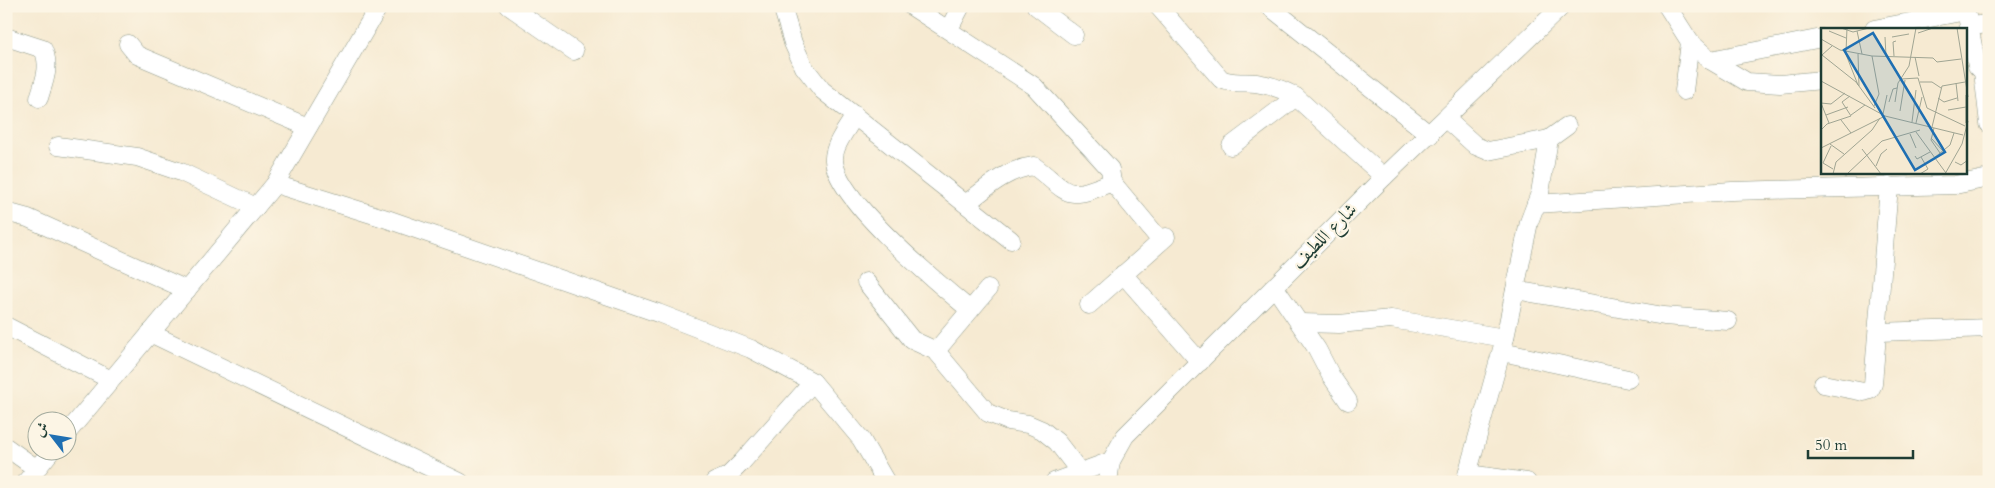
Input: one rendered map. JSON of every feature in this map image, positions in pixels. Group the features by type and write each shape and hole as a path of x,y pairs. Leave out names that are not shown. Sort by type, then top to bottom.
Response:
{"street":[{"path":"509,6 574,51"},
{"path":"782,6 804,67 822,90 1011,240"},
{"path":"911,6 1034,86 1110,169 1112,182 1163,239 1089,305"},
{"path":"949,29 961,6"},
{"path":"1036,6 1074,35"},
{"path":"1158,6 1221,79 1231,84 1254,83 1282,89 1296,97 1384,177"},
{"path":"1269,6 1430,135"},
{"name":"شارع اللطيف","path":"1108,482 1111,461 1125,436 1384,177 1430,135 1562,6"},
{"path":"1667,6 1690,42 1710,60 1747,82 1780,84 1821,80"},
{"path":"78,420 275,184 378,7"},
{"path":"1967,14 1972,66 1983,72 1989,124"},
{"path":"1880,28 1967,14 1989,24"},
{"path":"6,37 43,49 48,59 47,71 39,98"},
{"path":"1710,60 1821,38"},
{"path":"1684,91 1690,42"},
{"path":"128,44 137,55 308,127"},
{"path":"1231,146 1296,97"},
{"path":"855,115 836,148 834,160 838,174 857,203 894,242 970,310"},
{"path":"1446,119 1476,146 1488,151 1549,139 1566,126"},
{"path":"1527,482 1467,478 1504,345 1529,222 1540,193 1549,139"},
{"path":"58,146 137,157 181,172 256,207"},
{"path":"966,204 996,180 1024,168 1034,166 1062,191 1078,194 1112,182"},
{"path":"1536,204 1732,191 1955,184 1989,178"},
{"path":"275,184 387,219 658,313 751,349 813,382 862,439 886,482"},
{"path":"1823,384 1864,392 1870,390 1873,384 1879,332 1889,186"},
{"path":"6,212 28,218 187,290"},
{"path":"1123,274 1200,362"},
{"path":"866,282 912,340 936,351 988,413 1008,421 1028,424 1042,430 1057,442 1080,472"},
{"path":"1274,286 1301,323 1317,349 1330,376 1348,401"},
{"path":"936,351 988,288"},
{"path":"1515,290 1593,306 1664,316 1728,320"},
{"path":"1301,323 1339,324 1391,319 1504,345 1628,379"},
{"path":"6,326 112,380"},
{"path":"1879,332 1989,328"},
{"path":"150,333 460,482"},
{"path":"714,482 728,476 742,462 813,382"},
{"path":"6,447 31,475 44,460"},
{"path":"1054,482 1111,461"}]}
